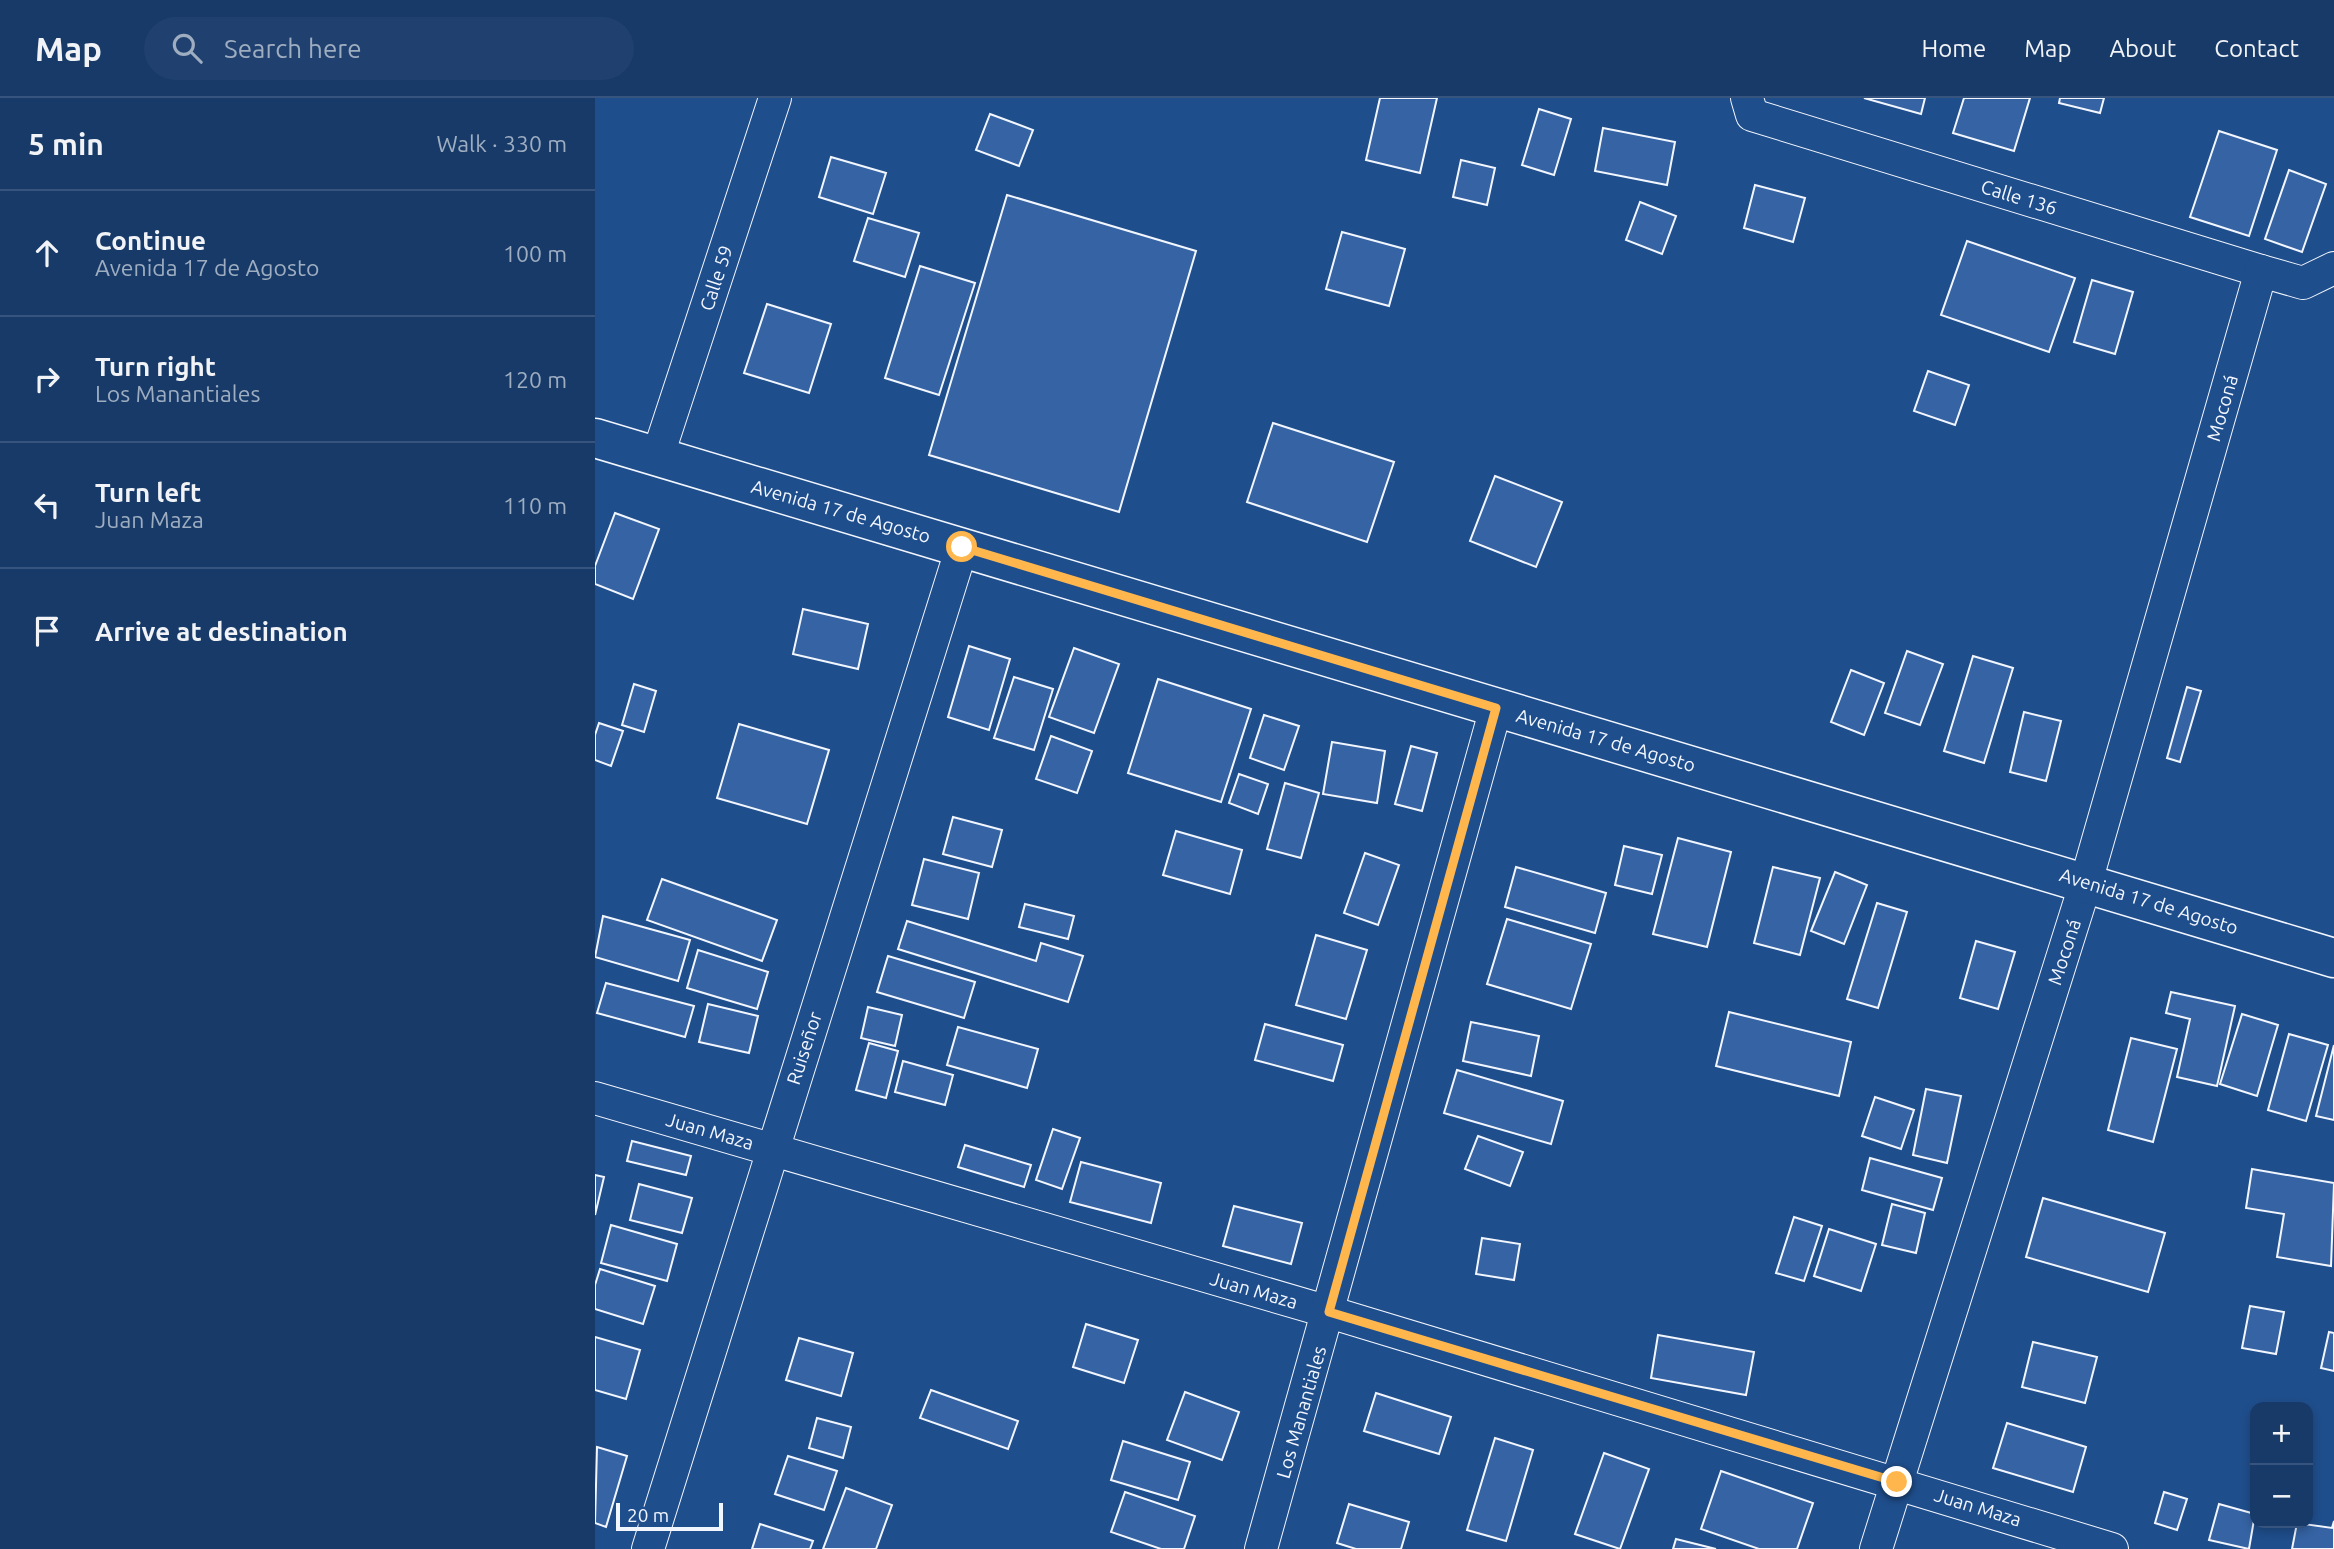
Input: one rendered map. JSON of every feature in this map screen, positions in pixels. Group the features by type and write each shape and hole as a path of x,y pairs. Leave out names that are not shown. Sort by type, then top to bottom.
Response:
{"main road":[{"name":"Avenida 17 de Agosto","path":"595,439 2087,882 2334,958"}],"street":[{"name":"Calle 59","path":"657,458 775,98"},
{"name":"Calle 136","path":"1747,98 1752,115 2261,271 2303,283 2334,268"},
{"name":"Moconá","path":"1876,1549 2087,882 2261,271"},
{"name":"Ruiseñor","path":"648,1549 962,547"},
{"name":"Los Manantiales","path":"1261,1549 1496,708"},
{"name":"Juan Maza","path":"595,1098 1329,1312 2112,1549"}],"building":[{"path":"1380,98 1437,98 1420,173 1366,160"},
{"path":"1864,98 1925,98 1921,114"},
{"path":"1964,98 2030,98 2014,151 1953,133"},
{"path":"2060,98 2104,98 2100,113 2059,103"},
{"path":"1539,109 1571,119 1554,175 1522,165"},
{"path":"990,114 1033,130 1019,166 976,150"},
{"path":"1603,128 1675,142 1667,185 1595,171"},
{"path":"2219,131 2277,150 2249,236 2190,217"},
{"path":"831,157 886,173 873,214 819,197"},
{"path":"1461,160 1495,168 1487,205 1453,197"},
{"path":"2289,170 2326,184 2302,252 2265,239"},
{"path":"1755,185 1805,198 1793,242 1744,228"},
{"path":"1007,195 1196,251 1119,512 929,455"},
{"path":"1640,202 1676,216 1662,254 1626,240"},
{"path":"868,218 919,233 905,277 854,261"},
{"path":"1342,232 1405,249 1389,306 1326,289"},
{"path":"1967,241 2075,278 2049,352 1941,315"},
{"path":"920,266 975,283 939,395 885,378"},
{"path":"2092,280 2133,292 2115,354 2074,342"},
{"path":"767,304 831,324 809,393 744,373"},
{"path":"1928,371 1969,385 1955,425 1914,411"},
{"path":"1273,423 1394,462 1367,542 1247,502"},
{"path":"1495,476 1562,502 1536,567 1470,541"},
{"path":"615,513 659,529 633,599 595,584 595,566"},
{"path":"803,609 868,624 858,669 793,654"},
{"path":"969,646 1010,659 989,730 948,717"},
{"path":"1074,648 1119,664 1094,733 1049,717"},
{"path":"1907,651 1943,664 1920,725 1885,713"},
{"path":"1973,656 2013,668 1984,763 1944,751"},
{"path":"1851,670 1884,683 1864,735 1831,722"},
{"path":"1014,677 1053,689 1034,750 994,738"},
{"path":"1158,679 1251,709 1221,802 1128,773"},
{"path":"634,684 656,691 644,732 622,725"},
{"path":"2187,687 2201,691 2180,762 2167,758"},
{"path":"2024,712 2061,721 2046,781 2010,772"},
{"path":"1264,715 1299,726 1284,770 1250,758"},
{"path":"599,723 623,731 611,766 595,760 595,735"},
{"path":"739,724 829,750 807,824 717,798"},
{"path":"1051,736 1092,751 1077,793 1036,779"},
{"path":"1332,742 1385,751 1377,803 1323,794"},
{"path":"1411,746 1437,753 1422,811 1395,804"},
{"path":"1239,774 1268,784 1258,814 1229,803"},
{"path":"1285,783 1319,793 1301,858 1267,849"},
{"path":"953,817 1002,830 992,867 943,854"},
{"path":"1176,831 1242,850 1230,894 1163,875"},
{"path":"1678,838 1731,852 1707,947 1653,934"},
{"path":"1624,846 1662,855 1652,894 1615,885"},
{"path":"1365,853 1399,865 1378,925 1344,913"},
{"path":"924,859 979,873 968,919 912,905"},
{"path":"1516,867 1606,893 1595,933 1505,907"},
{"path":"1773,867 1820,878 1800,955 1754,943"},
{"path":"1835,872 1867,885 1844,944 1811,931"},
{"path":"662,879 777,920 762,961 647,920"},
{"path":"1877,903 1907,912 1878,1008 1847,999"},
{"path":"1025,904 1074,916 1068,939 1019,927"},
{"path":"603,916 690,940 678,981 595,957"},
{"path":"1507,919 1591,944 1571,1009 1487,984"},
{"path":"907,921 1036,961 1041,943 1083,956 1068,1002 898,949"},
{"path":"1316,935 1367,950 1346,1019 1296,1005"},
{"path":"1976,941 2015,952 1998,1009 1960,998"},
{"path":"698,950 768,972 757,1009 687,988"},
{"path":"888,956 975,982 964,1018 877,992"},
{"path":"606,983 694,1006 685,1037 597,1013"},
{"path":"2171,992 2235,1006 2217,1086 2177,1077 2190,1019 2166,1013"},
{"path":"708,1004 758,1016 749,1053 699,1042"},
{"path":"868,1007 902,1015 895,1046 861,1038"},
{"path":"1729,1012 1851,1042 1839,1096 1716,1066"},
{"path":"2242,1014 2278,1025 2257,1096 2220,1084"},
{"path":"1471,1022 1539,1036 1531,1076 1463,1061"},
{"path":"1265,1024 1343,1045 1333,1081 1255,1060"},
{"path":"958,1027 1038,1049 1027,1088 947,1065"},
{"path":"2289,1034 2328,1045 2306,1121 2268,1110"},
{"path":"2131,1038 2177,1049 2153,1142 2108,1130"},
{"path":"869,1043 898,1051 886,1098 856,1090"},
{"path":"2334,1045 2334,1120 2316,1116"},
{"path":"903,1061 953,1075 945,1105 895,1092"},
{"path":"1457,1070 1563,1101 1551,1144 1444,1113"},
{"path":"1926,1089 1961,1096 1947,1163 1913,1155"},
{"path":"1875,1097 1914,1110 1901,1149 1862,1136"},
{"path":"1053,1129 1080,1138 1062,1189 1036,1180"},
{"path":"1478,1136 1523,1152 1510,1186 1465,1169"},
{"path":"632,1141 691,1156 686,1175 627,1161"},
{"path":"965,1145 1031,1165 1024,1187 958,1167"},
{"path":"1870,1158 1942,1178 1933,1210 1862,1190"},
{"path":"1081,1162 1161,1183 1151,1223 1070,1202"},
{"path":"2252,1169 2334,1183 2331,1266 2277,1257 2284,1214 2246,1208"},
{"path":"595,1175 604,1177 595,1215"},
{"path":"639,1184 692,1198 682,1233 630,1220"},
{"path":"2043,1198 2165,1233 2148,1292 2026,1257"},
{"path":"1892,1204 1925,1213 1916,1253 1882,1245"},
{"path":"1234,1206 1302,1223 1291,1264 1223,1246"},
{"path":"1794,1217 1822,1226 1804,1281 1776,1273"},
{"path":"611,1225 677,1244 667,1281 601,1263"},
{"path":"1829,1229 1876,1244 1861,1291 1814,1276"},
{"path":"1482,1238 1520,1244 1514,1280 1476,1274"},
{"path":"600,1269 655,1286 643,1324 595,1309 595,1285"},
{"path":"2250,1306 2284,1312 2276,1354 2242,1348"},
{"path":"1086,1324 1138,1340 1124,1383 1073,1367"},
{"path":"2329,1332 2334,1333 2334,1371 2321,1368"},
{"path":"1658,1335 1754,1352 1746,1395 1651,1378"},
{"path":"595,1337 640,1350 626,1399 595,1390"},
{"path":"799,1338 853,1353 841,1396 786,1380"},
{"path":"2033,1342 2097,1357 2085,1403 2022,1387"},
{"path":"931,1390 1018,1421 1008,1449 920,1418"},
{"path":"1185,1392 1239,1412 1222,1460 1167,1440"},
{"path":"1376,1393 1451,1417 1439,1454 1364,1431"},
{"path":"817,1418 851,1427 843,1458 809,1448"},
{"path":"2007,1423 2086,1447 2073,1492 1993,1468"},
{"path":"1495,1438 1533,1450 1506,1541 1467,1530"},
{"path":"1123,1441 1190,1462 1178,1500 1111,1480"},
{"path":"597,1447 627,1456 606,1527 595,1523"},
{"path":"1604,1453 1649,1469 1620,1549 1575,1534"},
{"path":"788,1456 837,1471 824,1510 775,1494"},
{"path":"1721,1471 1813,1503 1797,1549 1759,1549 1701,1529"},
{"path":"846,1488 892,1505 876,1549 823,1549"},
{"path":"1125,1492 1195,1516 1184,1549 1161,1549 1111,1532"},
{"path":"2164,1492 2187,1499 2177,1530 2155,1523"},
{"path":"1349,1504 1409,1522 1401,1549 1356,1549 1337,1543"},
{"path":"2219,1504 2250,1513 2250,1528 2253,1528 2249,1549 2209,1540"},
{"path":"2334,1521 2334,1549 2292,1549 2296,1528 2313,1528 2313,1525 2332,1528"},
{"path":"760,1524 813,1541 810,1549 752,1549"},
{"path":"1676,1539 1716,1549 1673,1549"}],"route":[{"path":"962,547 1496,708 1329,1312 1897,1482"}]}
